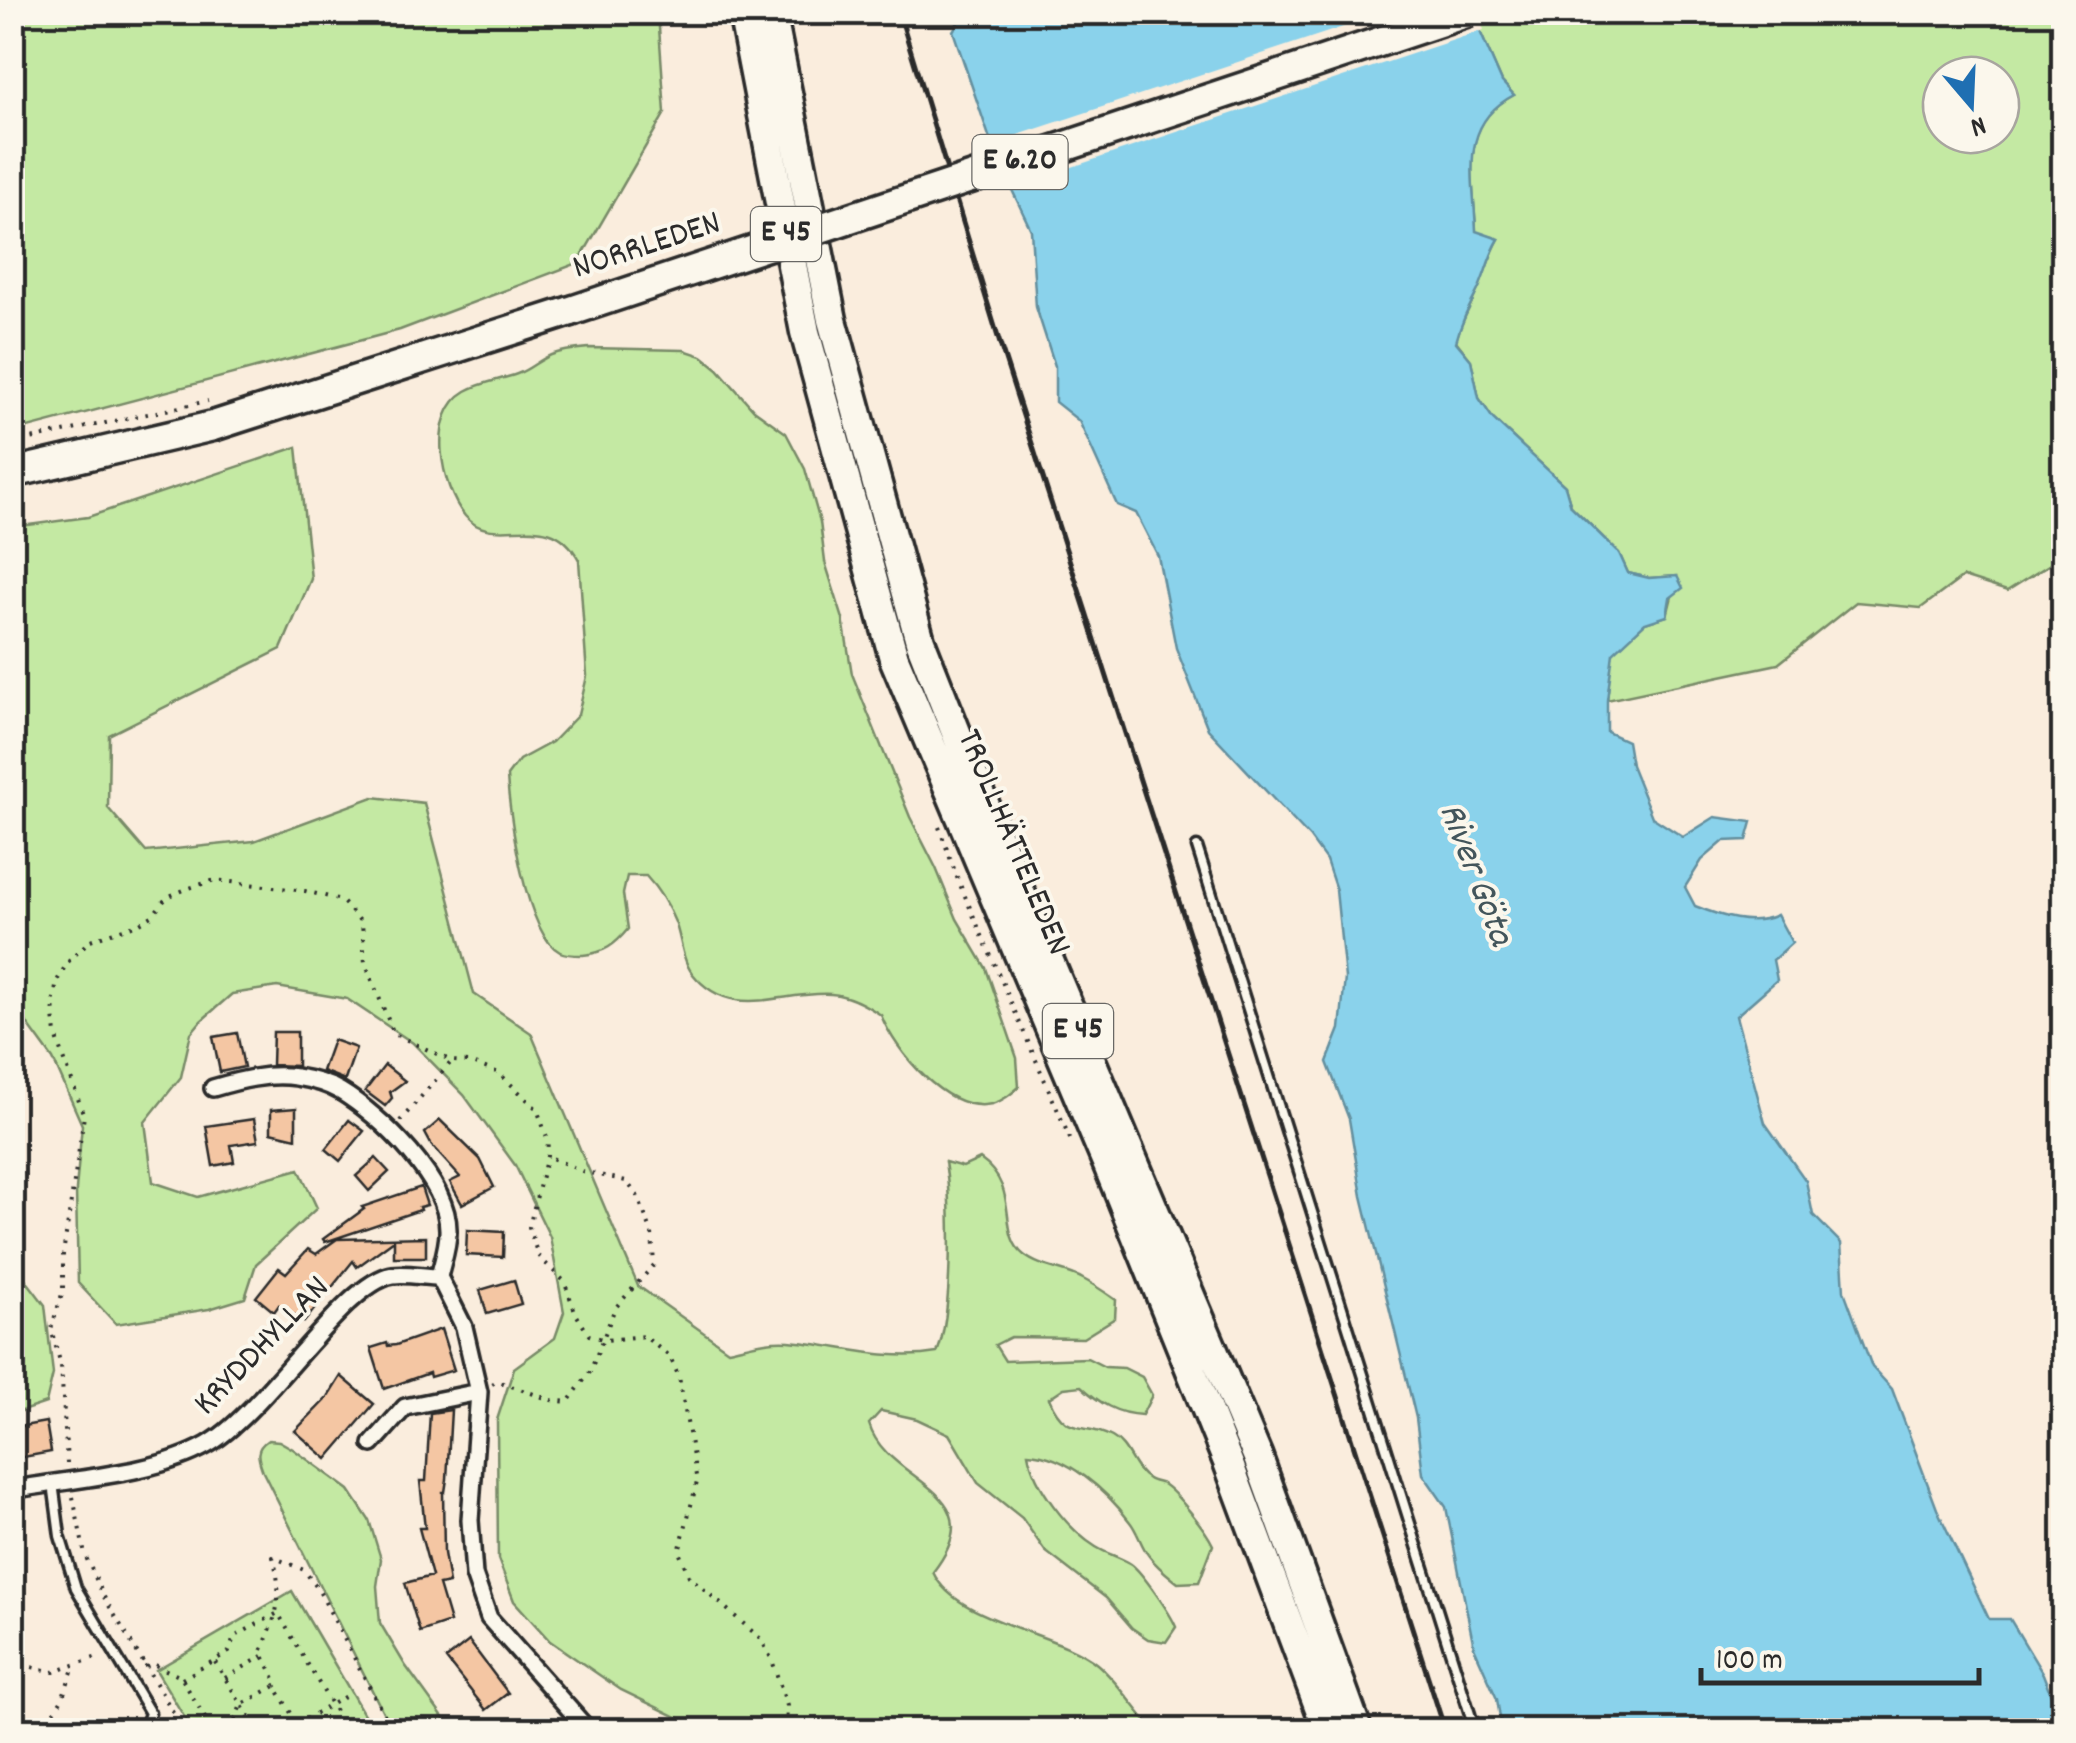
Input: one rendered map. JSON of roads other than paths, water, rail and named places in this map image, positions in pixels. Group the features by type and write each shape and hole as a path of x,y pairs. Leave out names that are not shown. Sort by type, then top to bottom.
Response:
{"highway":[{"name":"TROLLHÄTTELEDEN","path":"743,12 804,332 894,658 1146,1258 1228,1462 1328,1730"},
{"name":"TROLLHÄTTELEDEN","path":"771,12 832,320 920,641 1006,859 1257,1455 1357,1730"},
{"name":"NORRLEDEN","path":"12,473 213,426 1469,12"}],"street":[{"path":"213,1088 251,1077 295,1077 338,1090 420,1162 440,1195 449,1230 439,1277 464,1328 479,1392 470,1520 474,1575 489,1618 588,1730"},
{"name":"KRYDDHYLLAN","path":"12,1490 182,1458 234,1426 355,1294 391,1275 439,1277"},
{"path":"372,1444 405,1407 479,1392"}],"lane":[{"path":"1197,847 1476,1730"},
{"path":"61,1481 60,1536 76,1588 157,1730"},
{"path":"137,1730 150,1719"}],"water":[{"name":"River Göta","path":"964,12 1472,13 1502,82 1514,95 1484,121 1473,154 1476,231 1499,239 1456,342 1471,360 1479,398 1493,419 1565,486 1571,506 1619,553 1628,573 1649,578 1677,576 1683,588 1670,598 1667,616 1645,623 1613,653 1607,732 1627,741 1631,765 1652,817 1683,837 1715,817 1752,822 1747,840 1724,841 1702,860 1685,887 1695,906 1715,913 1747,920 1777,915 1792,943 1773,960 1777,980 1736,1016 1765,1123 1806,1181 1813,1215 1841,1243 1844,1291 1872,1367 1892,1389 1937,1509 1989,1619 2010,1619 2043,1674 2063,1719 2063,1730 1502,1730 1497,1699 1474,1647 1446,1507 1423,1474 1416,1418 1362,1196 1349,1119 1327,1062 1340,1029 1345,978 1336,890 1326,860 1310,838 1208,729 1176,648 1158,556 1136,513 1117,505 1079,421 1055,402 1055,366 1036,307 1031,230 995,154 953,31"}],"railway":[{"path":"899,12 1001,347 1445,1730"}]}
